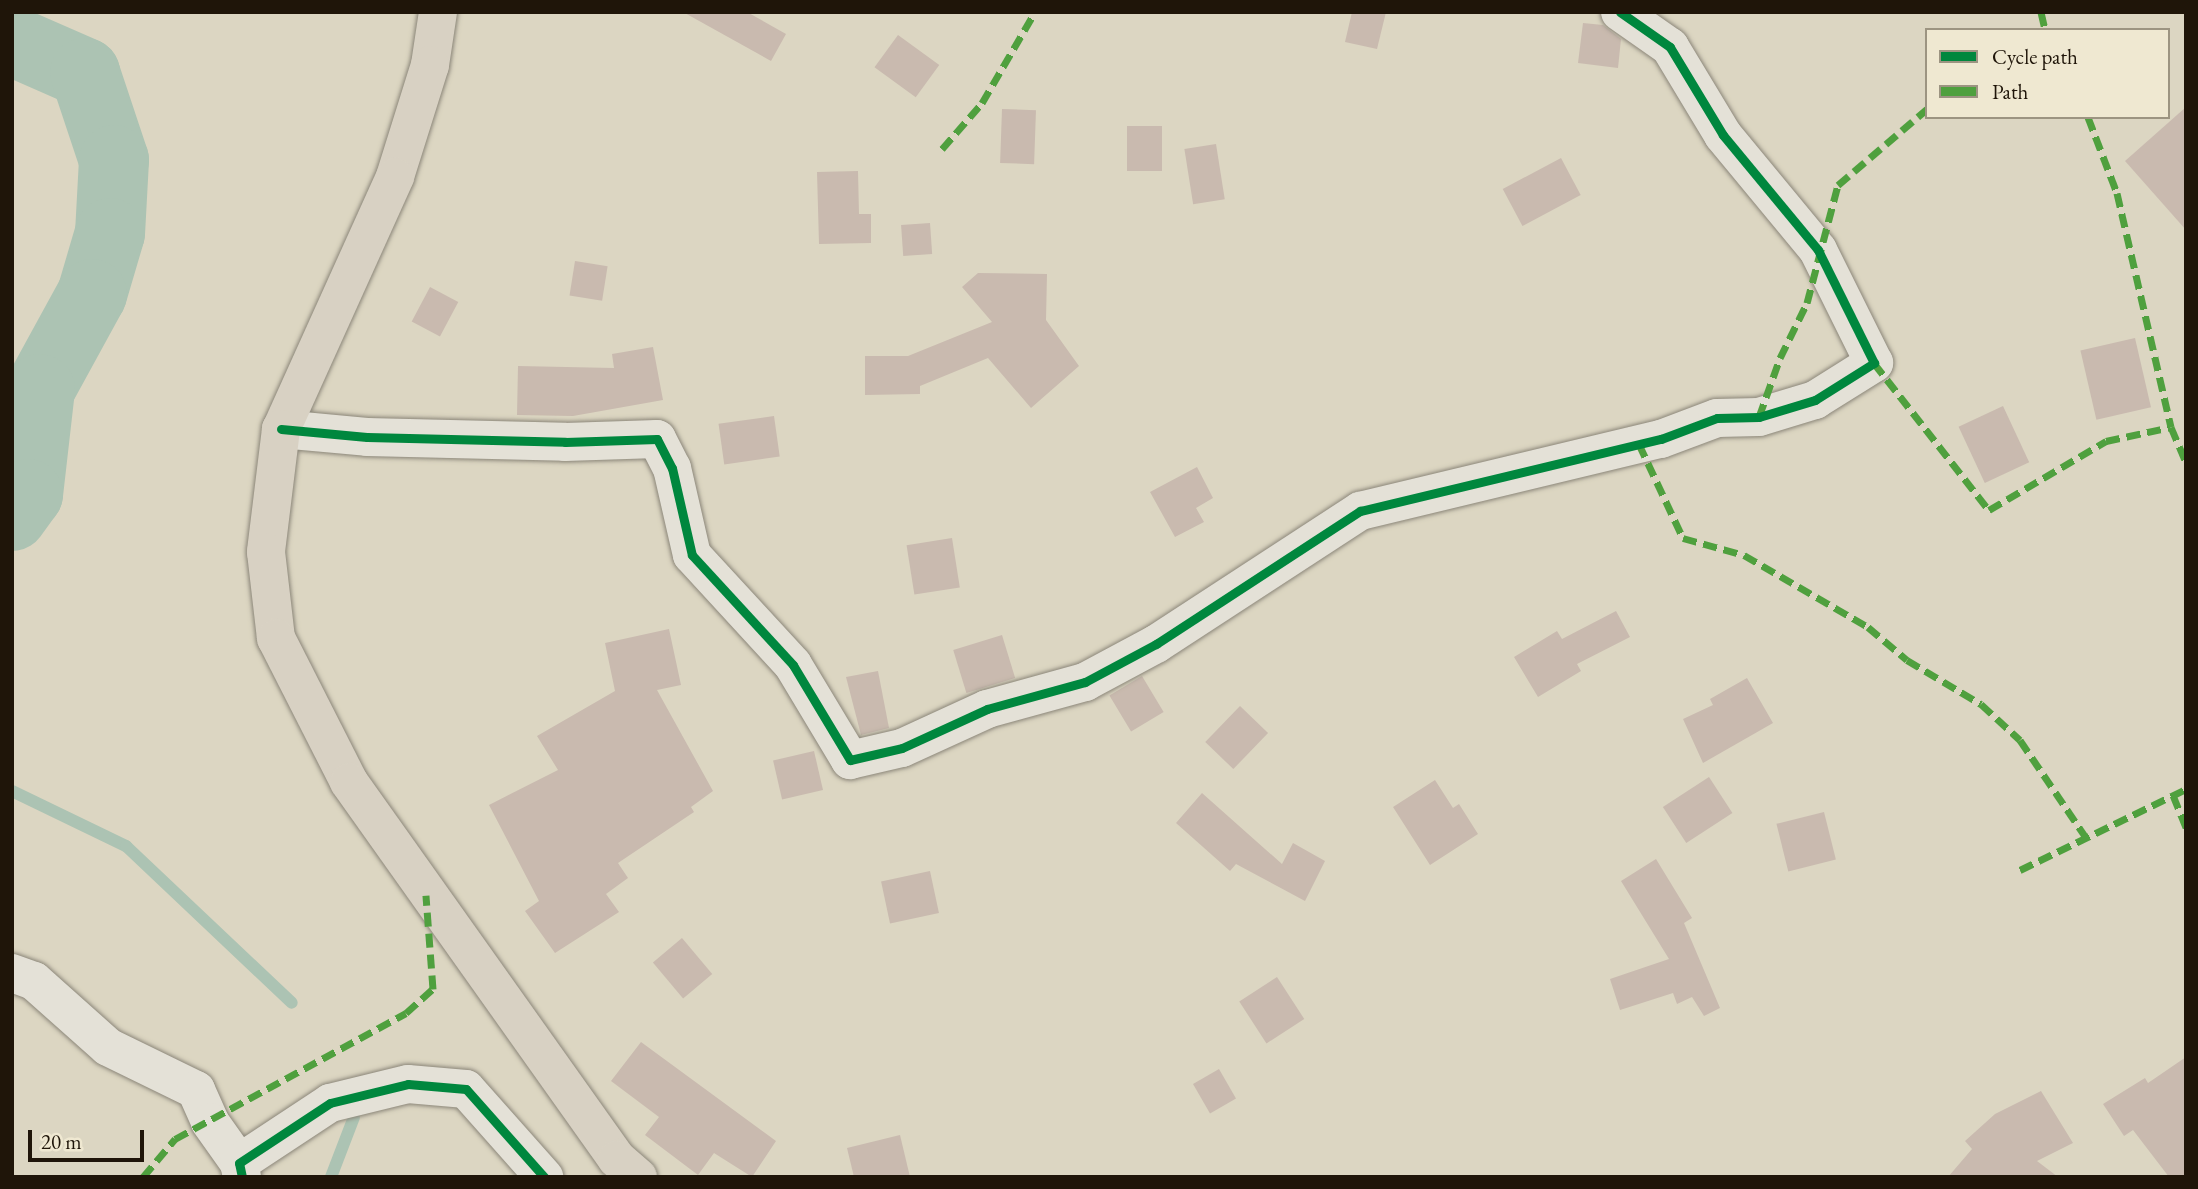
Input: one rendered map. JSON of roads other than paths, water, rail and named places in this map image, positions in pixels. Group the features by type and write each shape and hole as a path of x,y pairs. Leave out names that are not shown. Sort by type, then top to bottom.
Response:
{"main road":[{"path":"438,12 430,65 395,177 281,429 266,551 276,638 319,729 349,782 426,895 617,1159 638,1177"}],"street":[{"path":"281,429 367,437 565,442 657,439 672,468 692,555 793,665 850,760 902,748 987,709 1085,682 1156,644 1360,511 1661,439 1717,418 1759,416 1782,410 1815,400 1874,363 1818,250 1723,135 1670,47 1620,12"},
{"path":"12,974 34,981 108,1047 195,1090 210,1122 241,1170 330,1103 408,1084 466,1089 544,1177"}],"waterway":[{"path":"12,41 85,73 114,160 110,233 92,294 40,389 28,494 12,516"},
{"path":"12,791 126,846 292,1003"},
{"path":"331,1177 354,1117"}]}
